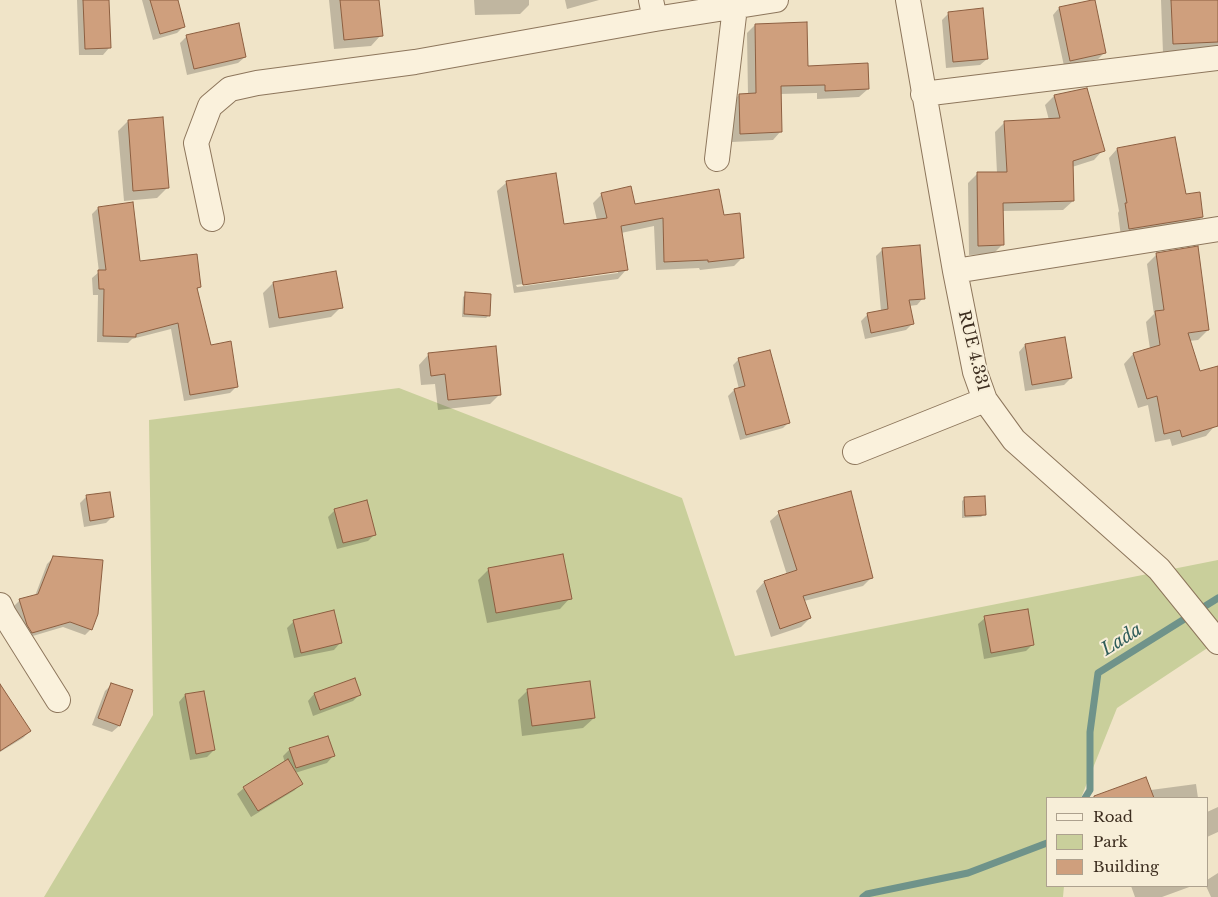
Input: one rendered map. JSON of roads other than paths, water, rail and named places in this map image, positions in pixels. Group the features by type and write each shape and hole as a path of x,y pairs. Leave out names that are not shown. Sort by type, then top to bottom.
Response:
{"street":[{"path":"212,219 196,143 210,106 230,89 257,83 416,62 653,10 735,7 776,0"},
{"name":"RUE 4.331","path":"908,0 955,271 975,372 985,400 1014,440 1159,569 1218,642"},
{"path":"717,159 735,7"},
{"path":"923,94 1218,58"},
{"path":"955,271 1218,229"},
{"path":"855,452 985,400"},
{"path":"0,605 58,700"}],"waterway":[{"name":"Lada","path":"1086,797 1090,790 1090,732 1098,673 1218,598"},
{"name":"Lada","path":"863,897 867,894 968,873 1046,843"}]}
